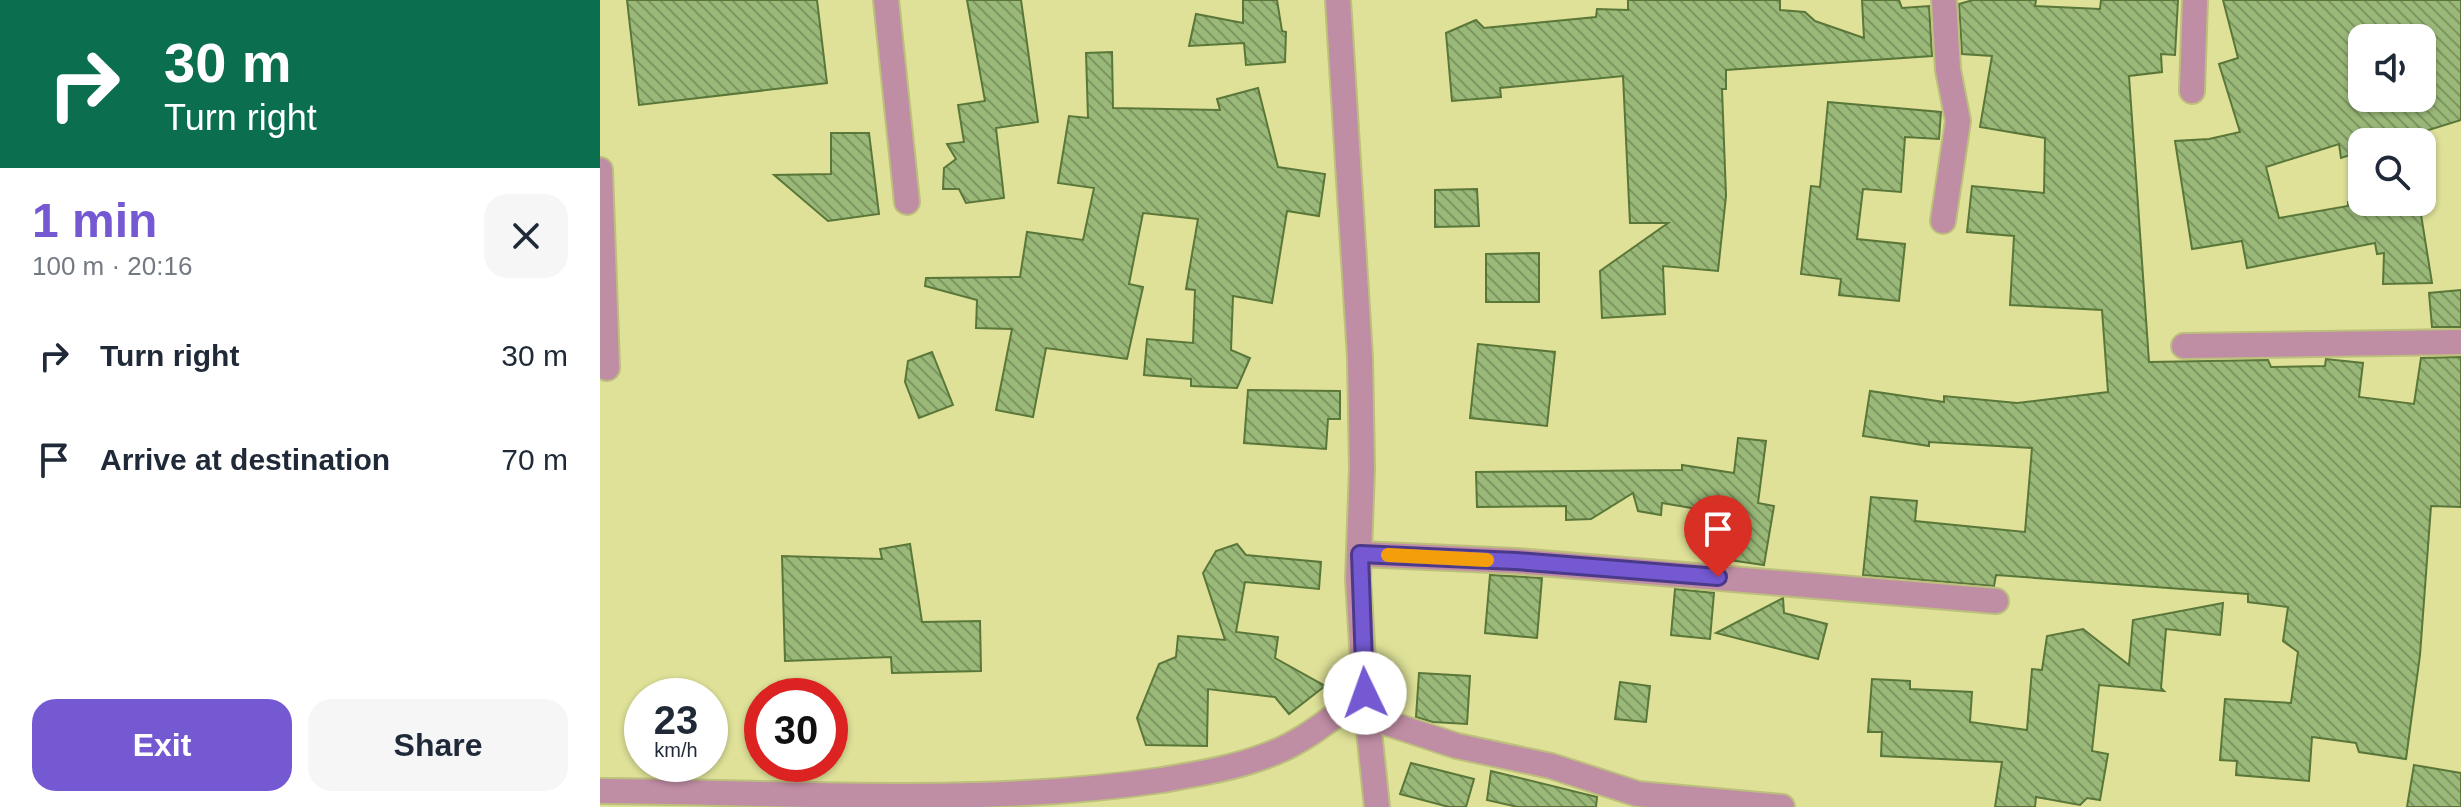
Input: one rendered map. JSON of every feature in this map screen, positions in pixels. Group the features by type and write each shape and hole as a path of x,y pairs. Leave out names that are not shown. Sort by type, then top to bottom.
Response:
{"street":[{"path":"886,0 907,202"},
{"path":"1338,0 1360,358 1360,554 1367,705 1377,807"},
{"path":"1943,221 1958,121 1948,70 1944,0"},
{"path":"2192,91 2195,0"},
{"path":"600,170 607,368"},
{"path":"2184,346 2461,342"},
{"path":"1360,554 1516,561 1996,601"},
{"path":"600,791 840,803 1044,795 1120,788 1267,756 1367,705"},
{"path":"1367,705 1457,746 1551,766 1638,794 1782,807"}],"building":[{"path":"627,0 817,0 827,83 639,105"},
{"path":"967,0 1021,0 1038,122 996,128 1004,198 966,203 959,189 943,189 944,168 956,159 947,144 964,142 958,105 985,101"},
{"path":"1243,0 1277,0 1282,31 1286,32 1285,62 1246,65 1244,43 1189,46 1196,14 1243,23"},
{"path":"1628,0 1780,0 1780,10 1805,12 1815,21 1864,38 1862,0 1899,0 1902,8 1929,6 1932,56 1726,70 1726,89 1722,89 1726,196 1718,271 1663,266 1665,314 1602,318 1600,271 1668,223 1630,223 1623,76 1500,88 1501,97 1452,101 1446,33 1476,20 1484,28 1596,17 1597,9 1628,10"},
{"path":"1973,0 2036,0 2035,6 2100,9 2101,0 2178,0 2175,55 2161,54 2162,72 2129,76 2149,362 2268,360 2271,367 2325,366 2326,359 2363,363 2359,397 2414,404 2421,358 2461,357 2461,507 2431,506 2420,655 2406,759 2359,752 2356,743 2312,737 2309,781 2236,775 2237,761 2220,760 2225,699 2291,703 2298,652 2283,641 2288,607 2248,602 2248,594 1996,575 1994,586 1863,575 1871,497 1917,501 1915,521 2025,532 2032,448 1929,442 1929,446 1863,436 1870,391 1944,402 1944,396 2017,403 2108,392 2102,310 2010,305 2014,236 1967,232 1972,186 2044,193 2045,138 1980,127 1992,56 1962,54 1959,4"},
{"path":"2223,0 2461,0 2461,120 2435,128 2348,128 2348,156 2341,158 2339,144 2266,167 2279,218 2348,206 2348,216 2421,216 2432,283 2383,284 2384,253 2377,254 2375,243 2247,268 2242,241 2192,249 2175,141 2209,139 2240,132 2219,64 2238,58"},
{"path":"1112,52 1113,108 1220,110 1217,99 1258,88 1278,167 1325,174 1319,216 1287,211 1272,303 1233,296 1231,350 1250,358 1237,388 1191,386 1191,379 1144,375 1147,339 1193,343 1195,290 1186,289 1198,219 1143,213 1129,284 1143,287 1127,359 1046,348 1033,417 996,410 1012,329 976,328 977,300 925,286 926,278 1020,277 1027,232 1083,240 1094,188 1058,183 1069,116 1088,118 1086,53"},
{"path":"1828,102 1941,112 1939,139 1905,137 1901,192 1863,189 1857,239 1905,244 1899,301 1839,295 1841,279 1801,274 1811,186 1820,187"},
{"path":"831,133 869,133 879,214 828,221 774,175 831,174"},
{"path":"1477,189 1479,226 1435,227 1435,190"},
{"path":"1539,253 1539,302 1486,302 1486,254"},
{"path":"2461,290 2461,327 2432,327 2429,293"},
{"path":"1478,344 1555,352 1547,426 1470,418"},
{"path":"932,352 953,405 919,418 905,382 908,361"},
{"path":"1248,390 1340,391 1340,419 1328,419 1326,449 1244,443"},
{"path":"1738,438 1766,441 1758,503 1774,506 1764,565 1708,557 1715,512 1662,503 1661,515 1638,511 1633,493 1591,519 1566,520 1566,506 1477,507 1476,472 1682,470 1682,465 1734,473"},
{"path":"910,544 922,622 980,621 981,671 892,673 891,657 785,661 782,556 882,559 880,549"},
{"path":"1237,544 1246,555 1321,562 1319,589 1245,582 1236,632 1278,637 1275,658 1325,686 1289,714 1275,697 1208,689 1207,746 1146,745 1137,718 1159,664 1176,657 1178,636 1225,640 1203,573 1216,551"},
{"path":"1490,575 1542,578 1537,638 1485,633"},
{"path":"1675,589 1714,593 1710,639 1671,635"},
{"path":"1783,598 1784,613 1827,624 1818,659 1716,633"},
{"path":"2223,603 2220,635 2166,629 2161,688 2164,691 2099,685 2092,751 2108,754 2100,800 2087,798 2080,805 2036,797 2035,807 1995,807 2002,762 1881,756 1882,732 1868,732 1872,679 1910,681 1910,689 1972,692 1970,722 2027,730 2032,669 2042,670 2047,636 2083,629 2129,665 2133,620"},
{"path":"1419,673 1470,676 1467,724 1433,722 1416,717"},
{"path":"1620,682 1650,686 1646,722 1615,719"},
{"path":"1411,763 1474,779 1466,807 1449,807 1400,794"},
{"path":"2414,765 2461,773 2461,807 2407,807"},
{"path":"1491,771 1597,797 1596,807 1518,807 1487,800"}],"slow traffic":[{"path":"1388,555 1487,560"}],"route":[{"path":"1365,693 1358,579 1360,554 1516,561 1718,577"}]}
